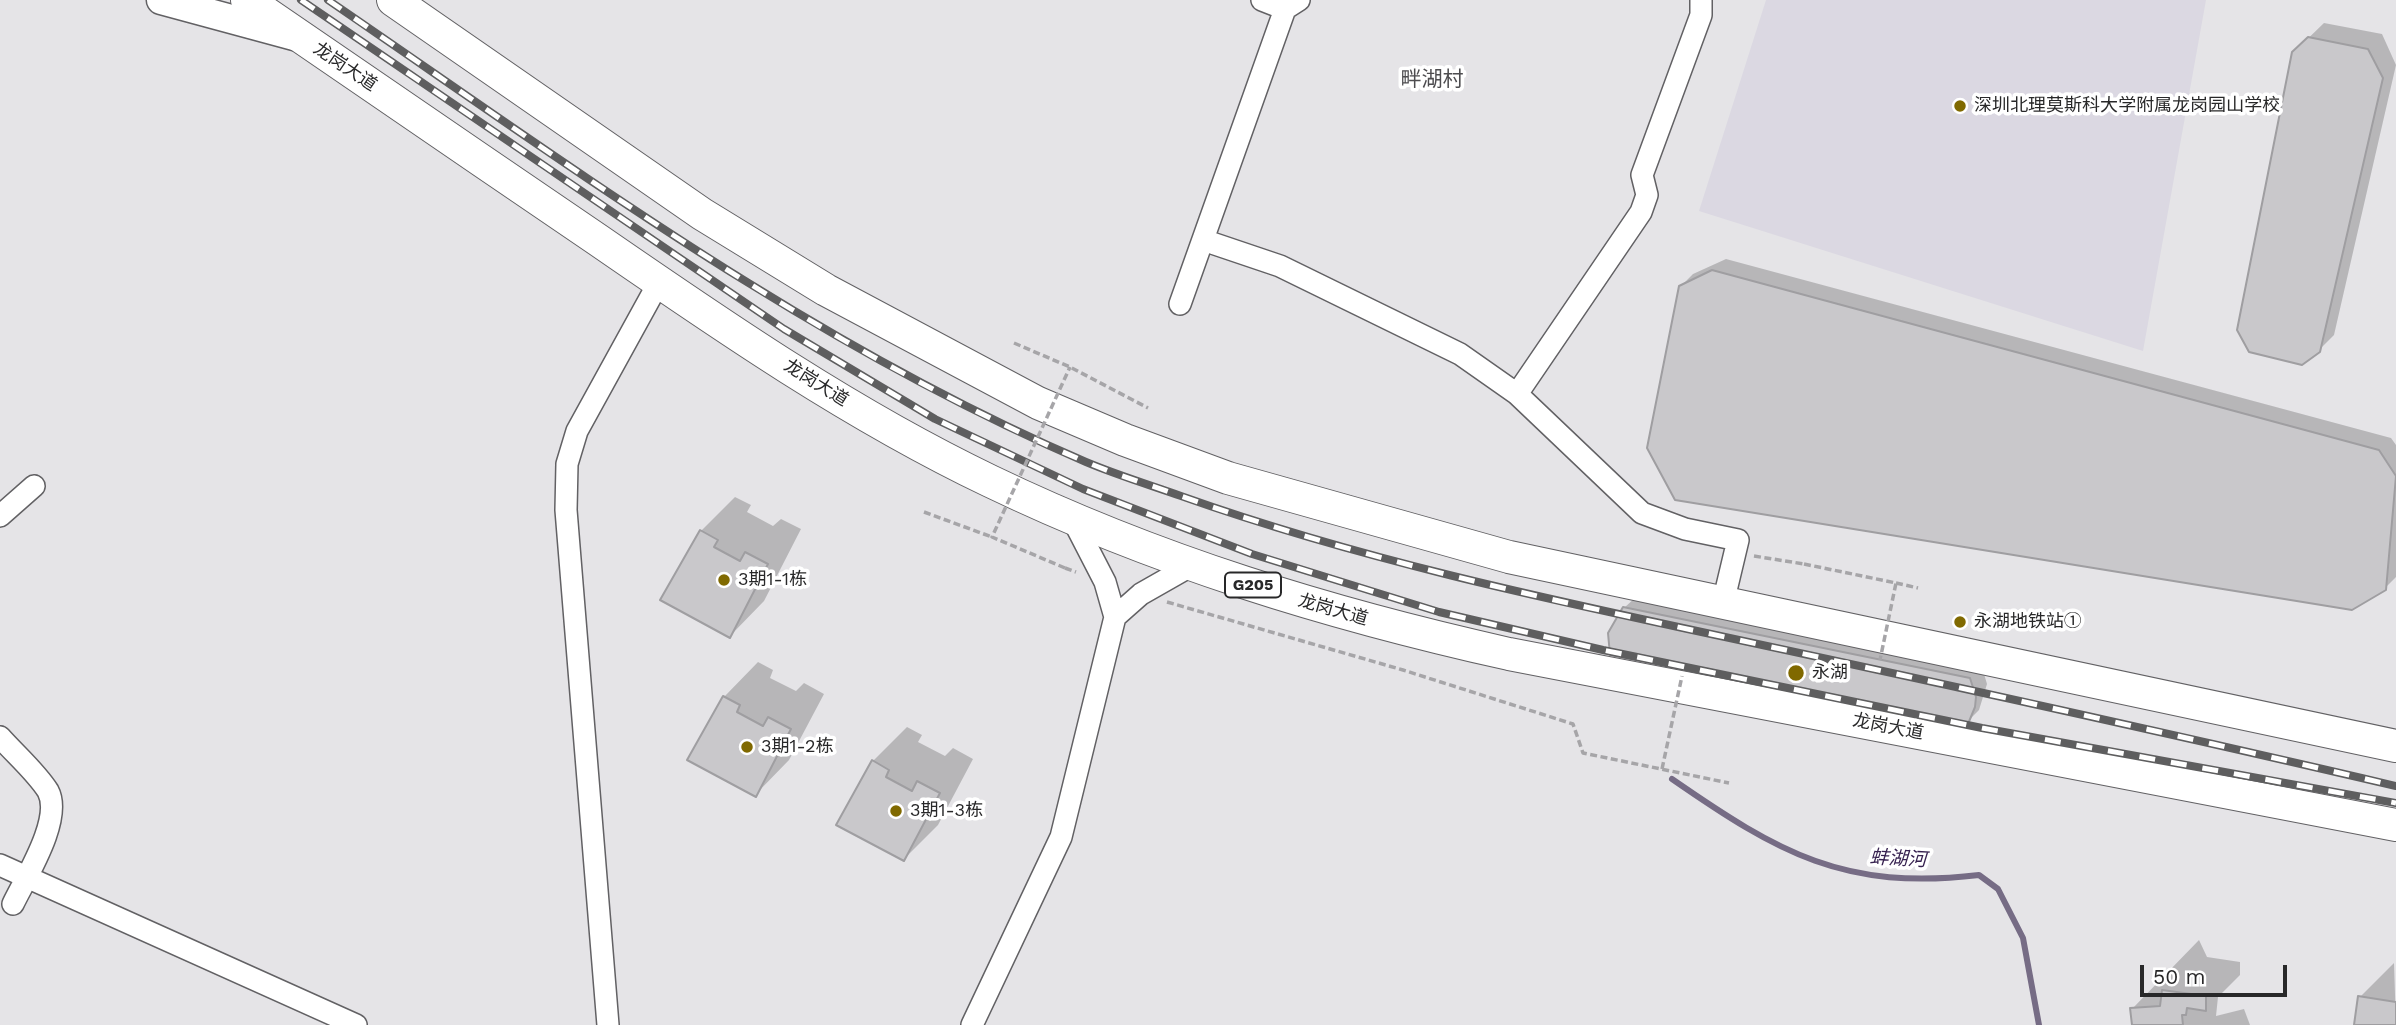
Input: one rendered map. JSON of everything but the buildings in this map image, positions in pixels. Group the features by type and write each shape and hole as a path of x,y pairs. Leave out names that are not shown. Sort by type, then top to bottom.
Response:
{"highway":[{"name":"龙岗大道","path":"247,0 659,282 858,409 989,481 1145,550 1399,629 1508,654 2396,825"},
{"path":"393,0 702,214 827,290 1038,403 1228,478 1509,557 2396,746"}],"main road":[{"path":"162,0 302,38"}],"street":[{"path":"1180,304 1292,5 1262,0"},
{"path":"1517,394 1641,212 1647,195 1642,174 1701,15 1701,0"},
{"path":"1203,240 1280,266 1460,354 1517,394 1642,513 1685,529 1738,540 1723,603"},
{"path":"607,1025 566,510 567,464 577,431 659,282"},
{"path":"0,516 34,486"},
{"path":"972,1025 1061,837 1115,617 1105,582 1072,518"},
{"path":"1115,617 1141,594 1192,565"},
{"path":"0,737 48,792 52,810 49,828 13,904"},
{"path":"0,865 356,1025"}],"path":[{"path":"1014,344 1070,367 1148,408"},
{"path":"992,537 1070,367"},
{"path":"924,512 1105,582"},
{"path":"1735,552 1918,588"},
{"path":"1880,660 1896,583"},
{"path":"1141,594 1403,670 1573,724 1583,753 1728,783"},
{"path":"1662,768 1682,676"}],"shaded area":[{"name":"深圳北理莫斯科大学附属龙岗园山学校","path":"1766,0 2206,0 2143,351 1699,211"}],"waterway":[{"name":"蚌湖河","path":"1672,779 1746,827 1815,861 1851,871 1889,877 1931,879 1979,875 1998,889 2023,938 2039,1025"}],"railway":[{"path":"301,0 784,329 935,419 1083,489 1252,554 1439,612 1603,650 1982,728 2396,803"},
{"path":"328,0 603,189 790,308 886,364 985,415 1086,462 1248,519 1451,576 2396,786"}],"place":[{"name":"深圳北理莫斯科大学附属龙岗园山学校","path":"1960,106"},
{"name":"3期1-1栋","path":"724,580"},
{"name":"永湖地铁站①","path":"1960,622"},
{"name":"永湖","path":"1796,673"},
{"name":"3期1-2栋","path":"747,747"},
{"name":"3期1-3栋","path":"896,811"}],"district":[{"name":"畔湖村","path":"1432,80"}]}
